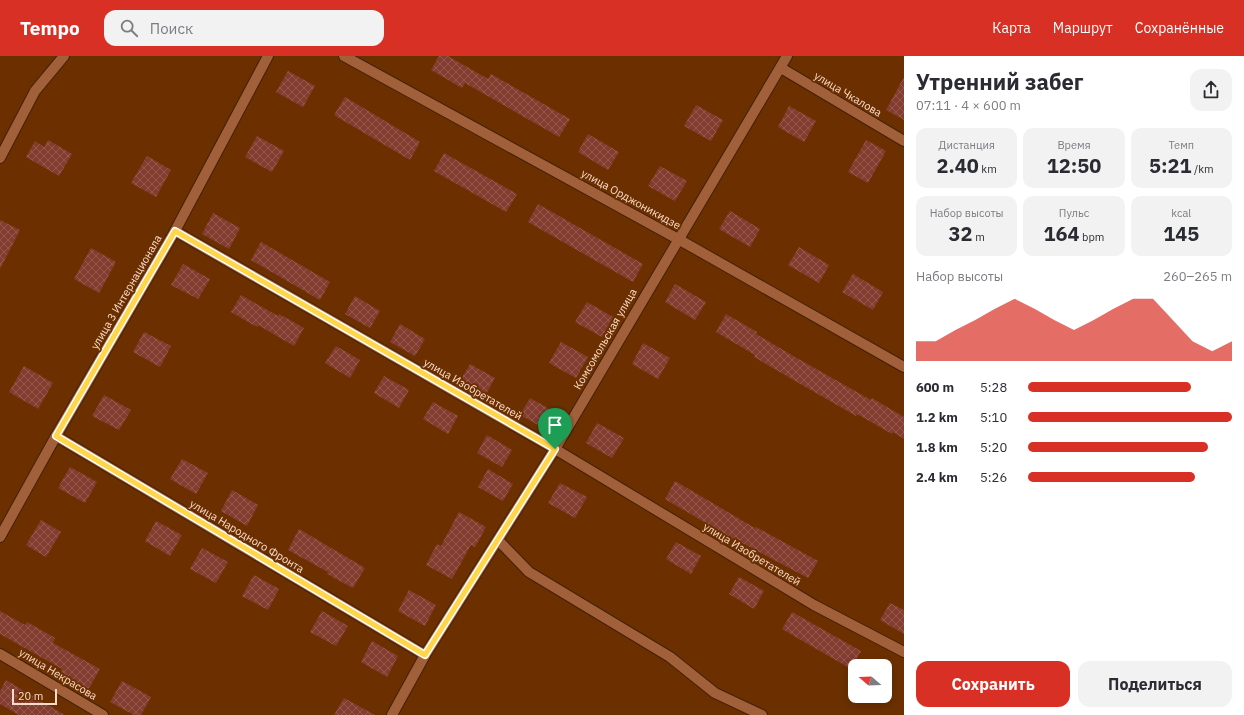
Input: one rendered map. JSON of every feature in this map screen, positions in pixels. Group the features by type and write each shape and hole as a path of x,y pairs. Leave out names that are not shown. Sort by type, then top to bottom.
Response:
{"street":[{"path":"0,158 36,91 64,56"},
{"name":"улица 3 Интернационала","path":"0,537 56,436 175,231 268,56"},
{"name":"улица Орджоникидзе","path":"344,56 678,239 904,366"},
{"name":"Комсомольская улица","path":"392,715 425,655 555,449 787,56"},
{"name":"улица Чкалова","path":"781,68 904,141"},
{"name":"улица Изобретателей","path":"175,231 555,449 814,605 904,652"},
{"name":"улица Народного Фронта","path":"56,436 425,655"},
{"path":"498,540 529,572 670,657 715,693 762,715"},
{"name":"улица Некрасова","path":"0,654 103,715"}],"building":[{"path":"439,56 448,56 488,79 491,74 570,119 559,137 465,83 462,88 431,70"},
{"path":"288,71 315,86 303,107 276,92"},
{"path":"904,77 904,120 886,110"},
{"path":"345,97 420,142 410,160 334,115"},
{"path":"696,105 723,120 711,141 684,126"},
{"path":"789,106 816,121 804,142 778,127"},
{"path":"588,134 619,152 608,170 578,152"},
{"path":"257,136 284,151 272,172 245,157"},
{"path":"48,140 72,154 59,176 26,157 35,141 44,147"},
{"path":"866,140 886,151 868,183 848,172"},
{"path":"444,153 517,194 506,212 434,171"},
{"path":"147,156 171,170 156,197 131,183"},
{"path":"660,166 687,181 675,201 648,186"},
{"path":"538,204 643,264 633,282 528,222"},
{"path":"730,211 760,229 750,247 719,229"},
{"path":"213,213 240,228 229,249 202,234"},
{"path":"0,220 20,230 0,269"},
{"path":"261,242 330,282 320,300 251,260"},
{"path":"799,247 829,265 819,283 788,265"},
{"path":"91,248 116,262 99,293 74,279"},
{"path":"183,264 210,279 198,299 171,285"},
{"path":"853,274 883,292 873,310 842,292"},
{"path":"675,284 706,302 695,320 665,302"},
{"path":"241,295 278,316 279,314 304,328 294,346 258,325 257,327 231,312"},
{"path":"355,296 380,311 370,328 345,314"},
{"path":"587,302 613,317 602,337 575,322"},
{"path":"726,314 795,357 871,400 872,398 904,417 904,439 893,432 892,434 857,414 856,416 754,357 755,355 716,332"},
{"path":"400,324 425,339 415,356 390,342"},
{"path":"144,332 171,346 160,367 133,352"},
{"path":"561,342 588,357 576,378 549,363"},
{"path":"643,343 670,358 658,379 632,364"},
{"path":"336,346 360,360 350,378 325,363"},
{"path":"470,364 495,378 485,396 460,381"},
{"path":"24,366 53,383 38,409 9,392"},
{"path":"384,376 409,390 399,408 374,393"},
{"path":"104,395 131,410 119,430 92,416"},
{"path":"530,398 555,412 545,429 520,415"},
{"path":"433,402 458,416 448,434 423,419"},
{"path":"597,423 624,438 612,458 586,443"},
{"path":"487,435 512,450 502,467 477,453"},
{"path":"182,459 208,473 196,494 170,479"},
{"path":"70,467 97,482 85,503 58,488"},
{"path":"488,469 513,484 503,501 478,487"},
{"path":"675,481 755,528 756,527 818,561 808,578 733,539 665,499"},
{"path":"560,483 587,497 575,518 548,503"},
{"path":"232,490 258,505 247,526 221,511"},
{"path":"459,512 486,527 475,547 471,545 452,579 426,565 437,544 441,546"},
{"path":"41,520 61,532 46,557 26,545"},
{"path":"156,521 182,535 170,556 145,541"},
{"path":"299,529 365,568 353,588 288,550"},
{"path":"676,542 701,556 691,574 666,559"},
{"path":"202,548 228,562 216,583 190,569"},
{"path":"254,575 279,589 268,610 242,596"},
{"path":"739,577 764,591 754,609 729,594"},
{"path":"409,590 436,605 425,626 398,611"},
{"path":"890,603 904,610 904,634 880,620"},
{"path":"0,611 25,625 27,622 55,638 53,643 100,669 88,690 60,674 62,669 0,634"},
{"path":"322,611 348,626 336,646 310,632"},
{"path":"792,612 861,651 857,659 848,659 848,667 782,629"},
{"path":"372,641 398,656 387,677 361,662"},
{"path":"6,680 65,715 19,715 0,704 0,691"},
{"path":"122,681 151,697 141,715 134,715 110,702"},
{"path":"344,698 375,715 334,715"}],"route":[{"path":"175,231 555,449 425,655 56,436 175,231"}]}
